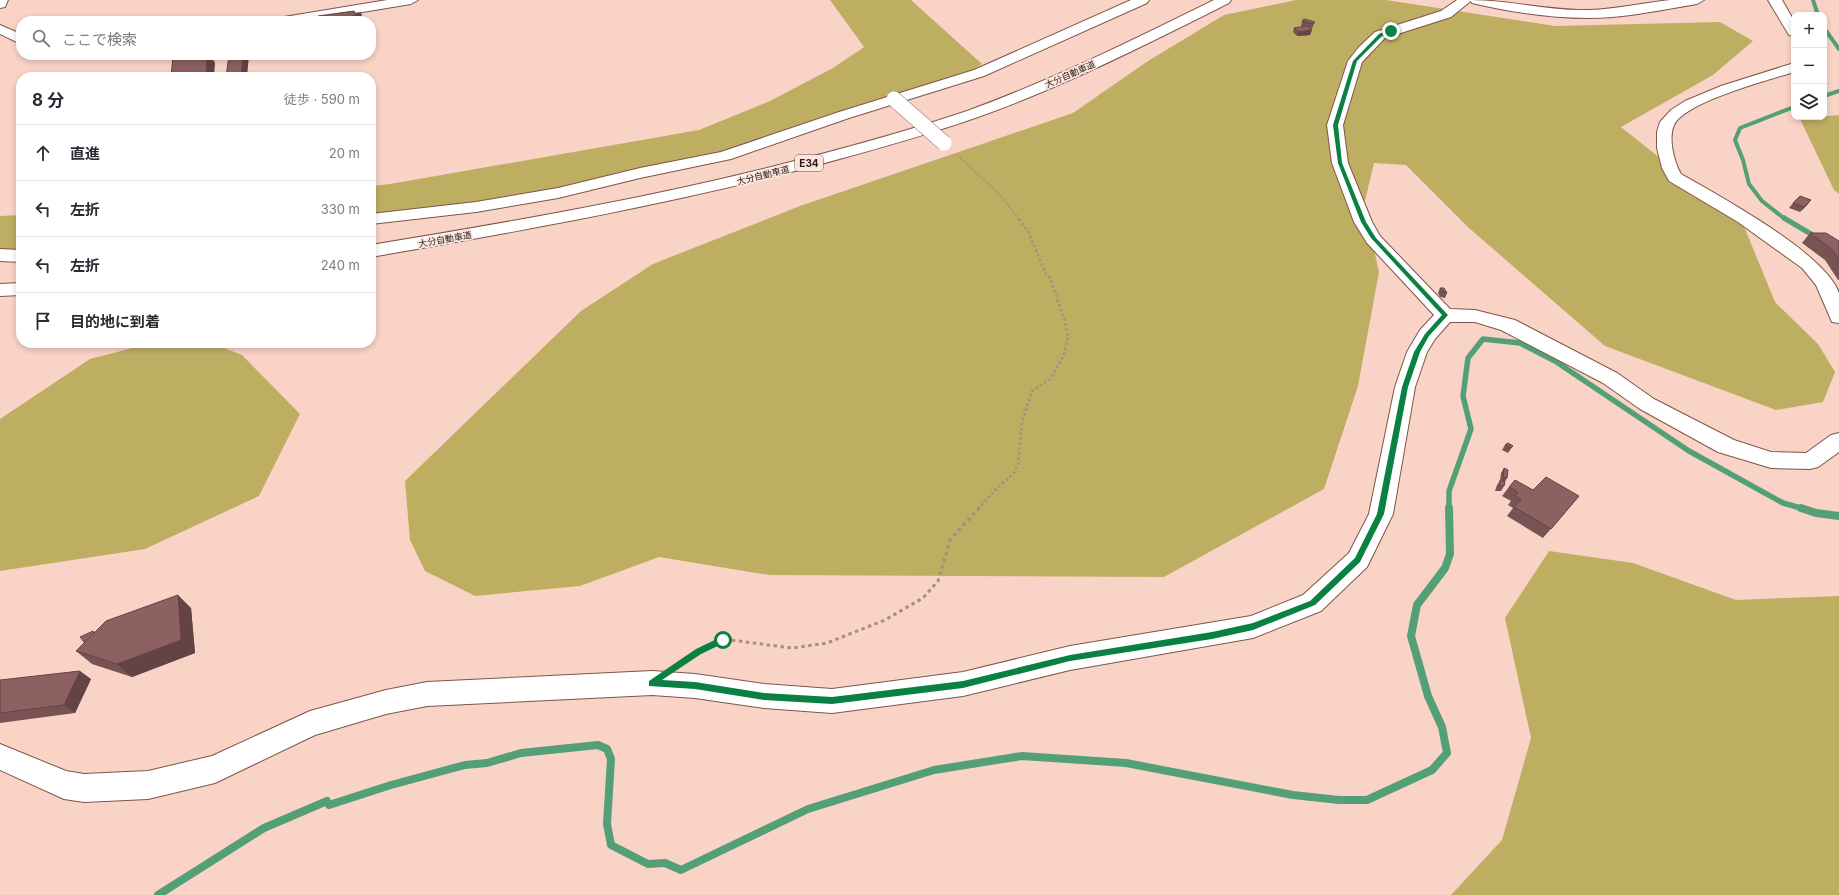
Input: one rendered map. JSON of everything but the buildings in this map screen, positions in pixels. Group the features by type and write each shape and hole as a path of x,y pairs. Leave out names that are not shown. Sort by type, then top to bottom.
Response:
{"main road":[{"path":"0,4 2,0"},
{"path":"314,16 411,0"},
{"path":"376,218 490,205 558,193 640,173 725,156 894,99 979,73 1142,0"},
{"name":"大分自動車道","path":"376,235 519,212 648,188 776,159 882,130 965,103 1046,72 1147,26 1198,0"},
{"name":"大分自動車道","path":"376,250 653,201 783,170 892,140 974,113 1060,80 1224,0"},
{"path":"1465,0 1446,14 1380,35 1355,61 1335,125 1340,163 1363,222 1374,238 1445,315 1475,316 1508,325 1610,378 1647,404 1726,446 1772,460 1810,461 1839,441"},
{"path":"1477,0 1511,8 1587,14 1620,12 1697,0"},
{"path":"1775,0 1791,27"},
{"path":"0,29 16,37"},
{"path":"1791,68 1702,98 1677,114 1668,122 1664,140 1669,170 1675,177 1744,218 1808,264 1824,283 1837,308 1839,317"},
{"path":"894,99 944,143"},
{"path":"0,255 16,256"},
{"path":"0,275 16,274"},
{"path":"0,290 16,289"},
{"path":"0,757 64,785 84,788 148,785 215,769 310,724 386,702 427,694 652,683 695,686 764,696 832,701 963,684 1070,658 1212,635 1253,626 1312,603 1358,560 1381,514 1405,387 1417,352 1427,335 1445,315"}],"path":[{"path":"681,663 699,651 723,640 792,648 827,643 885,620 923,598 938,581 950,540 996,488 1014,473 1018,464 1022,422 1032,391 1050,379 1064,357 1068,337 1050,278 1046,274 1028,231 999,194 944,143"}],"shaded area":[{"path":"830,0 911,0 982,64 974,69 862,106 756,145 586,183 481,202 376,213 376,185 699,130 770,101 833,68 864,47"},
{"path":"1296,0 1386,0 1555,26 1720,22 1753,41 1713,75 1621,127 1743,224 1775,302 1818,344 1835,372 1823,402 1776,410 1605,346 1469,228 1406,165 1374,163 1364,205 1379,272 1358,386 1324,489 1164,577 769,575 659,557 580,586 475,596 425,571 410,540 405,481 581,311 653,264 800,206 1073,113 1148,61 1224,15"},
{"path":"1839,115 1839,194 1834,190 1800,120 1827,120 1827,116"},
{"path":"16,215 16,250 0,249 0,216"},
{"path":"133,348 224,348 242,355 300,414 259,496 145,549 0,571 0,419 90,359"},
{"path":"1549,551 1633,563 1736,600 1839,596 1839,895 1451,895 1502,840 1531,738 1505,618"}],"waterway":[{"path":"1813,0 1817,12"},
{"path":"1827,32 1839,49"},
{"path":"1827,95 1839,91"},
{"path":"1785,219 1762,201 1749,184 1743,160 1735,140 1740,128 1791,108"},
{"path":"1784,218 1816,237"},
{"path":"1449,508 1449,491 1471,429 1463,396 1468,358 1483,339 1520,343 1555,361 1689,451 1783,503 1804,509"},
{"path":"158,895 264,828 327,801 329,805 391,785 465,765 487,763 521,753 598,745 607,749 611,759 607,824 611,845 648,864 665,863 681,870 808,809 934,770 1022,756 1126,763 1293,795 1339,800 1367,800 1432,770 1447,753 1442,727 1428,696 1411,636 1417,605 1445,568 1450,554 1449,508"},
{"path":"1804,509 1816,513 1839,516"}],"route":[{"path":"723,640 699,651 652,683 695,686 764,696 832,701 963,684 1070,658 1212,635 1253,626 1312,603 1358,560 1381,514 1405,387 1417,352 1427,335 1445,315 1374,238 1363,222 1340,163 1335,125 1355,61 1380,35 1391,31"}]}
